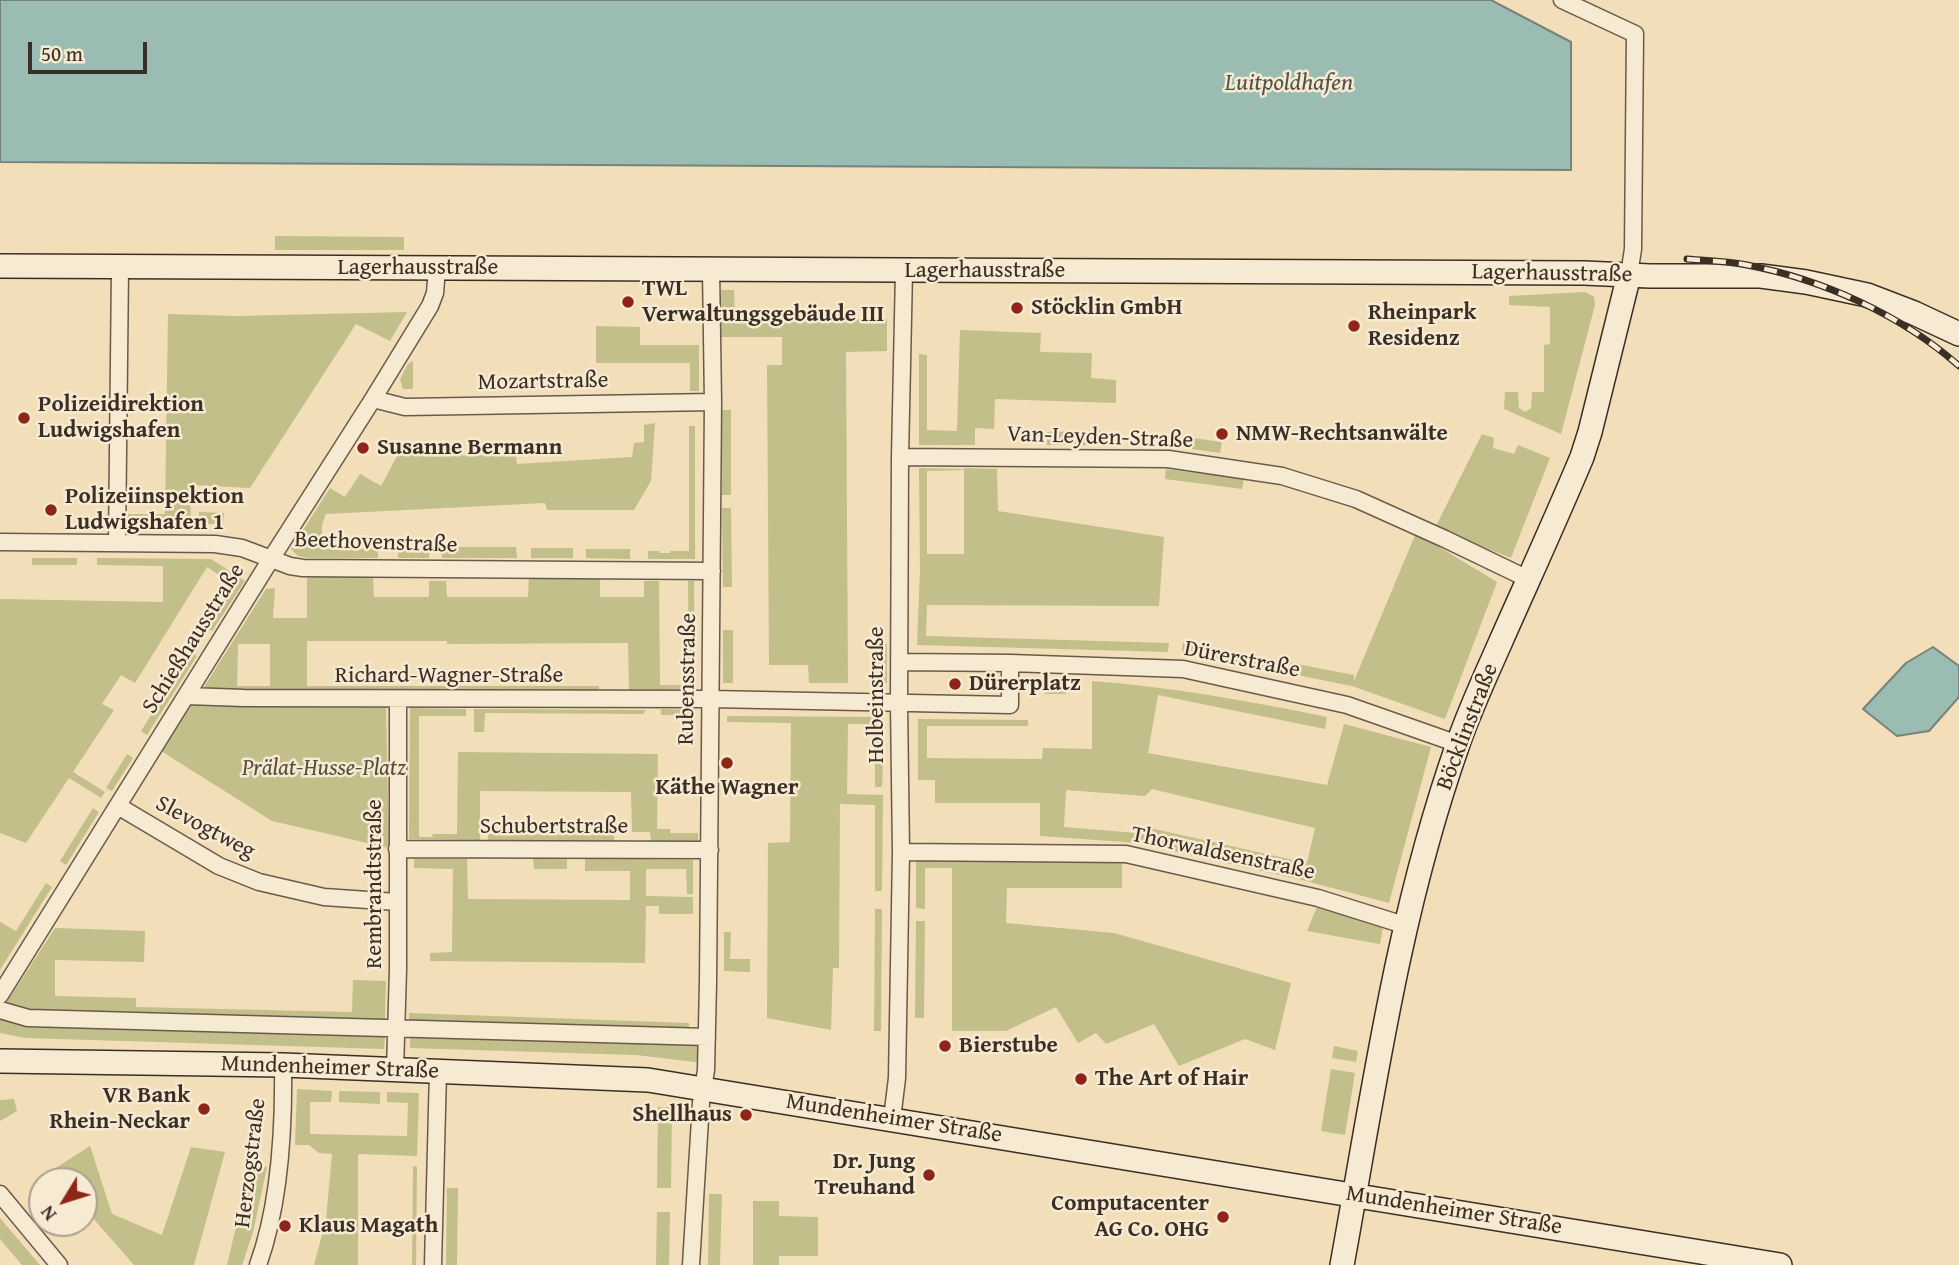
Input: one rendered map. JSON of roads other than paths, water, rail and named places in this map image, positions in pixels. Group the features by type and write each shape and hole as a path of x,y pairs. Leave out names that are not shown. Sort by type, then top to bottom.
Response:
{"street":[{"path":"1562,0 1635,34 1633,242 1629,275"},
{"name":"Lagerhausstraße","path":"0,266 1761,276 1838,287 1867,295 1959,334"},
{"path":"117,543 120,268"},
{"name":"Schießhausstraße","path":"0,995 430,306 435,293 437,268"},
{"name":"Rubensstraße","path":"691,1265 707,1037 713,402 711,270"},
{"name":"Holbeinstraße","path":"892,1119 897,1078 901,852 900,457 904,271"},
{"name":"Böcklinstraße","path":"1342,1265 1404,925 1428,839 1458,744 1586,445 1629,275"},
{"name":"Mozartstraße","path":"373,399 405,407 713,402"},
{"name":"Van-Leyden-Straße","path":"900,457 1168,459 1282,476 1356,499 1528,579"},
{"name":"Beethovenstraße","path":"0,542 215,544 242,548 290,566 303,568 712,571"},
{"name":"Dürerstraße","path":"899,662 1183,668 1347,705 1458,744"},
{"path":"711,699 1010,705 1010,663"},
{"name":"Richard-Wagner-Straße","path":"187,696 711,699"},
{"name":"Rembrandtstraße","path":"395,1070 398,699"},
{"name":"Slevogtweg","path":"118,806 219,866 259,881 324,897 397,902"},
{"name":"Schubertstraße","path":"397,849 710,850"},
{"name":"Thorwaldsenstraße","path":"901,852 1126,854 1318,898 1404,925"},
{"name":"Mundenheimer Straße","path":"0,1010 28,1018 707,1037"},
{"name":"Mundenheimer Straße","path":"0,1061 283,1065 648,1080 1780,1265"},
{"name":"Herzogstraße","path":"258,1265 269,1225 280,1157 283,1065"},
{"path":"433,1265 439,1071"},
{"path":"0,1194 59,1265"}],"water":[{"name":"Luitpoldhafen","path":"0,0 1491,0 1571,42 1571,170 0,162"},
{"path":"1933,647 1959,666 1959,697 1929,731 1897,736 1863,709 1906,663"}],"railway":[{"path":"1687,259 1747,265 1775,271 1832,290 1886,315 1937,348 1959,366"}],"place":[{"name":"TWL Verwaltungsgebäude III","path":"628,302"},
{"name":"Stöcklin GmbH","path":"1017,308"},
{"name":"Rheinpark Residenz","path":"1354,326"},
{"name":"Polizeidirektion Ludwigshafen","path":"24,418"},
{"name":"NMW-Rechtsanwälte","path":"1222,434"},
{"name":"Susanne Bermann","path":"363,448"},
{"name":"Polizeiinspektion Ludwigshafen 1","path":"51,510"},
{"name":"Dürerplatz","path":"955,684"},
{"name":"Käthe Wagner","path":"727,763"},
{"name":"Bierstube","path":"945,1046"},
{"name":"The Art of Hair","path":"1081,1079"},
{"name":"VR Bank Rhein-Neckar","path":"204,1109"},
{"name":"Shellhaus","path":"746,1115"},
{"name":"Dr. Jung Treuhand","path":"929,1175"},
{"name":"Computacenter AG Co. OHG","path":"1223,1217"},
{"name":"Klaus Magath","path":"285,1226"}],"park label":[{"name":"Prälat-Husse-Platz","path":"324,769"}]}
